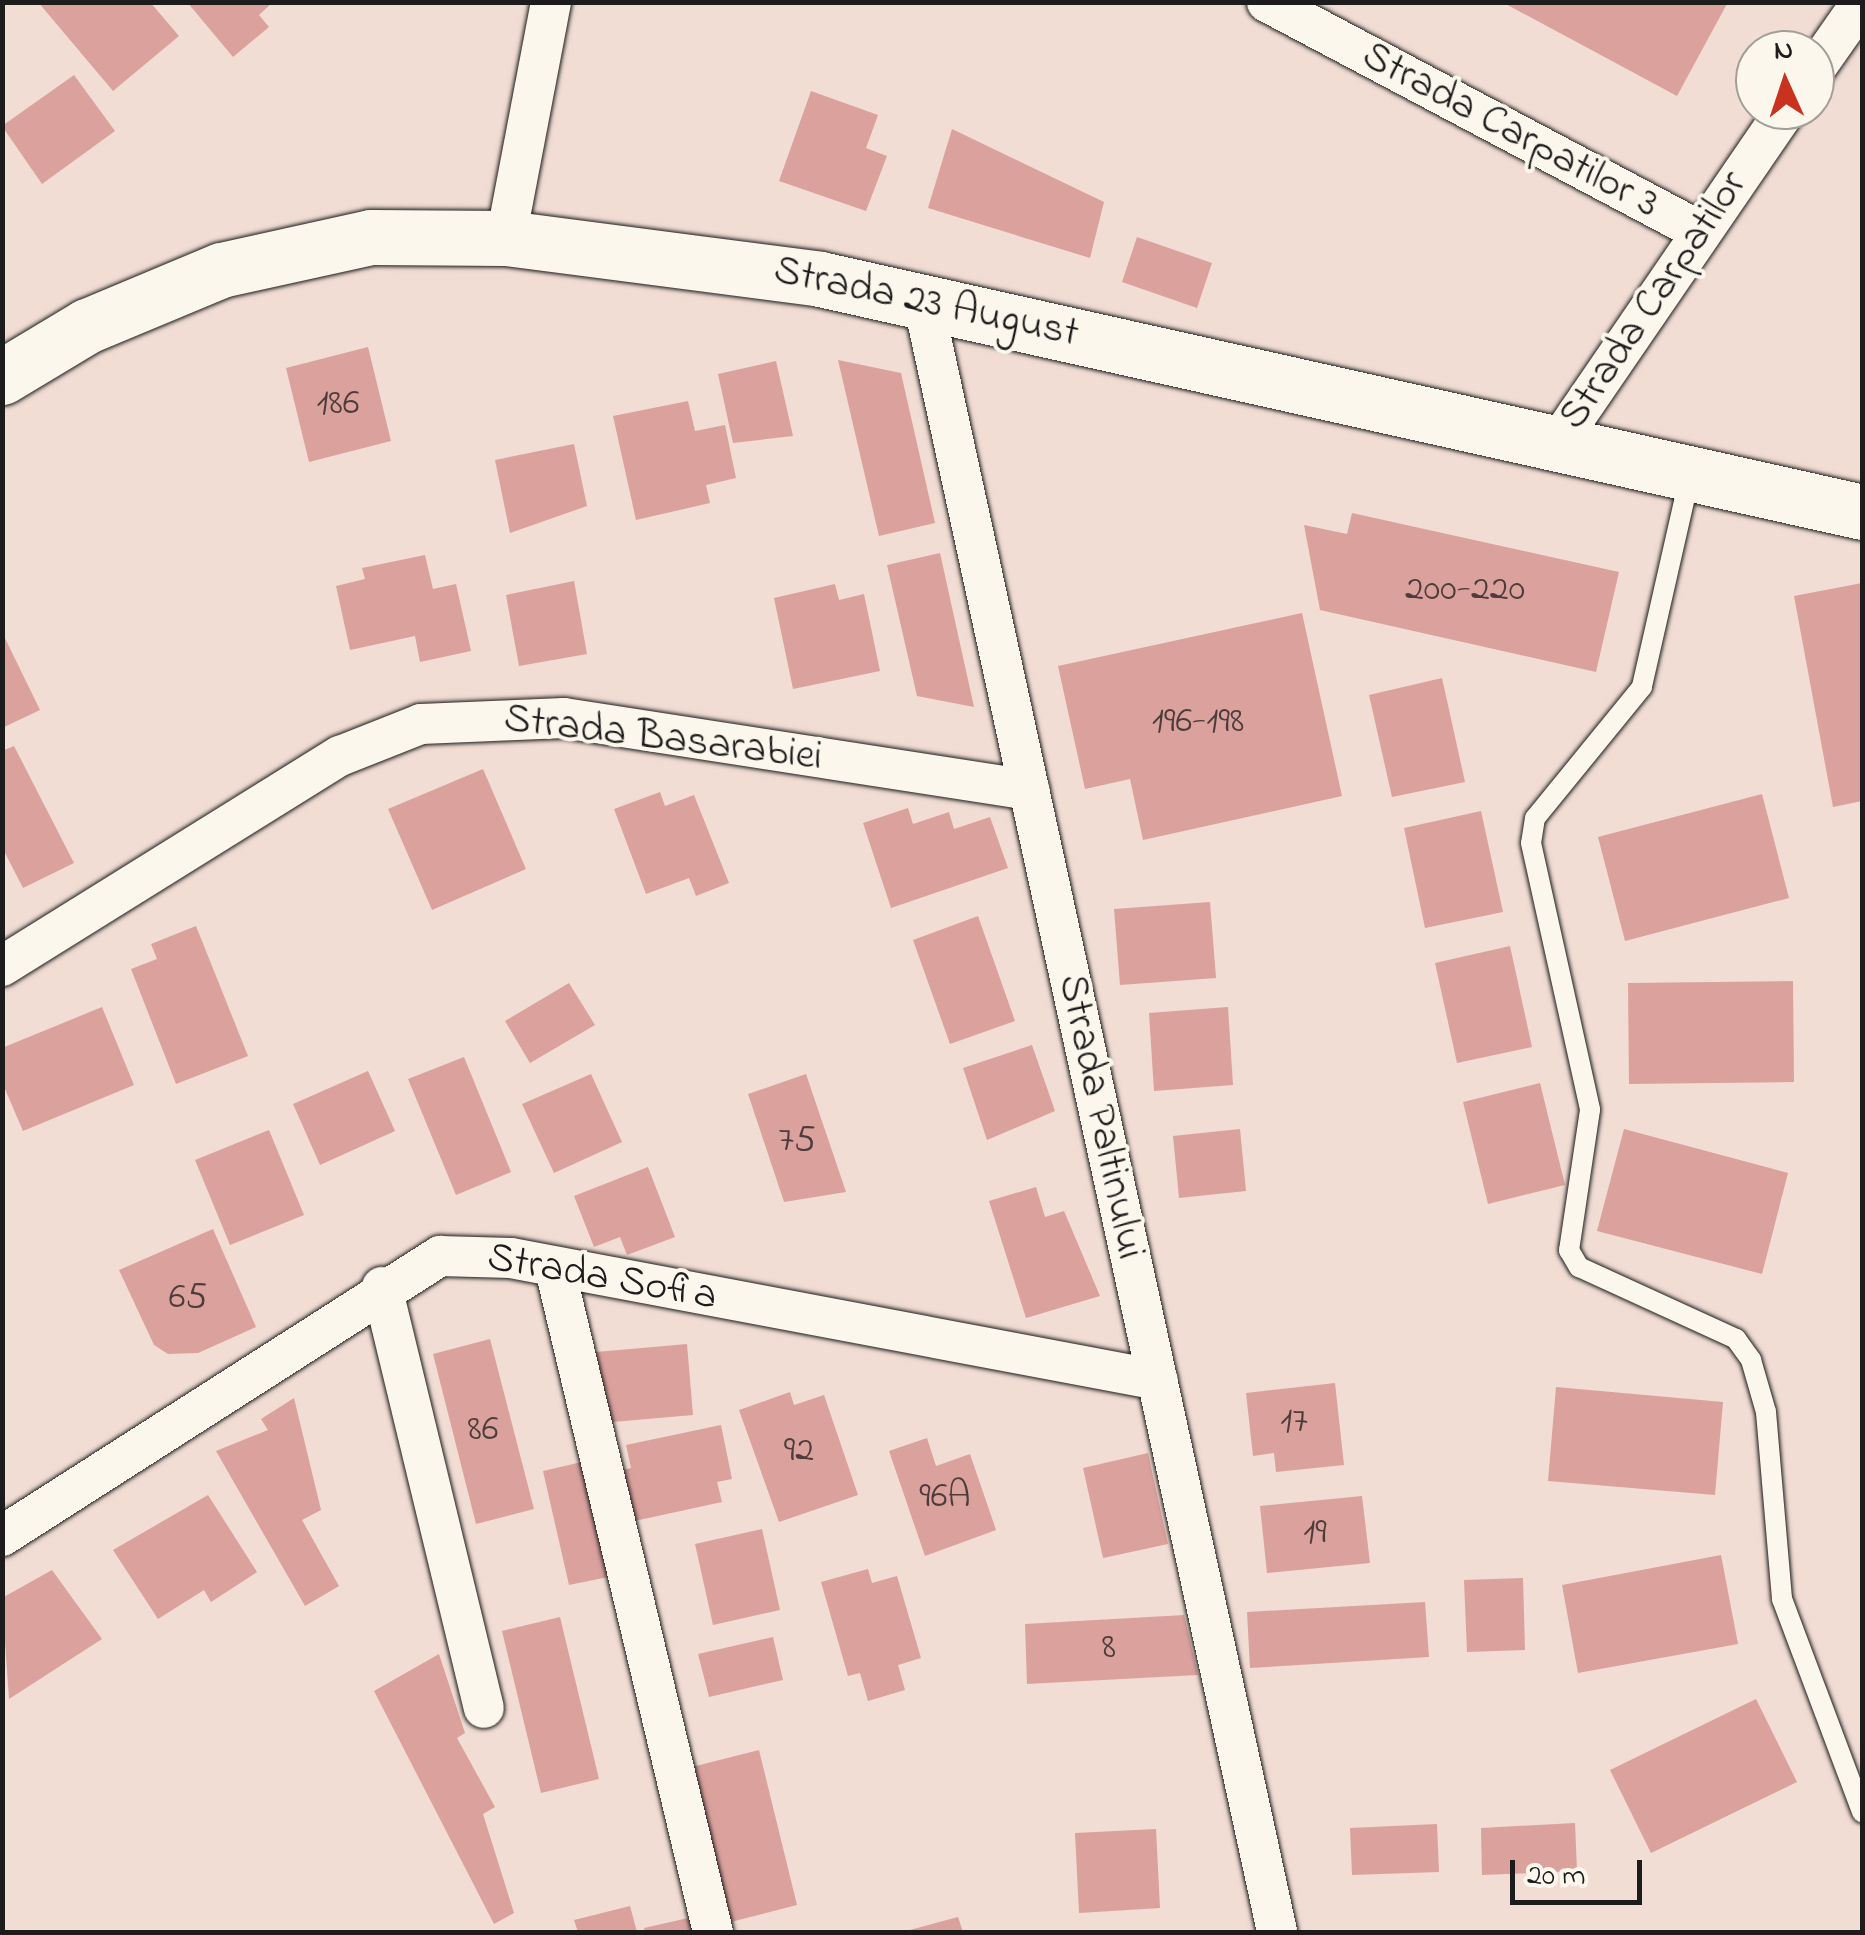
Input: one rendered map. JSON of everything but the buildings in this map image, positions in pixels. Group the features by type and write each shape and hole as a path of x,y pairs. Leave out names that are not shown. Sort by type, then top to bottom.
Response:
{"main road":[{"name":"Strada 23 August","path":"2,377 156,293 240,265 371,237 506,238 695,256 923,300 1862,512"}],"street":[{"path":"506,238 552,2"},
{"name":"Strada Carpatilor 3","path":"1267,2 1700,231"},
{"path":"1835,37 1855,5"},
{"name":"Strada Carpatilor","path":"1557,444 1772,130"},
{"name":"Strada Paltinului","path":"923,300 1277,1932"},
{"name":"Strada Basarabiei","path":"2,966 323,766 422,724 564,718 1029,790"},
{"name":"Strada Sofia","path":"2,1536 382,1287 440,1256 556,1269 1158,1380"},
{"path":"556,1269 714,1932"},
{"path":"382,1287 484,1708"}],"lane":[{"path":"1690,472 1642,687 1535,818 1531,843 1590,1110 1569,1250 1579,1267 1736,1339 1751,1360 1766,1412 1782,1599 1862,1812"}]}
